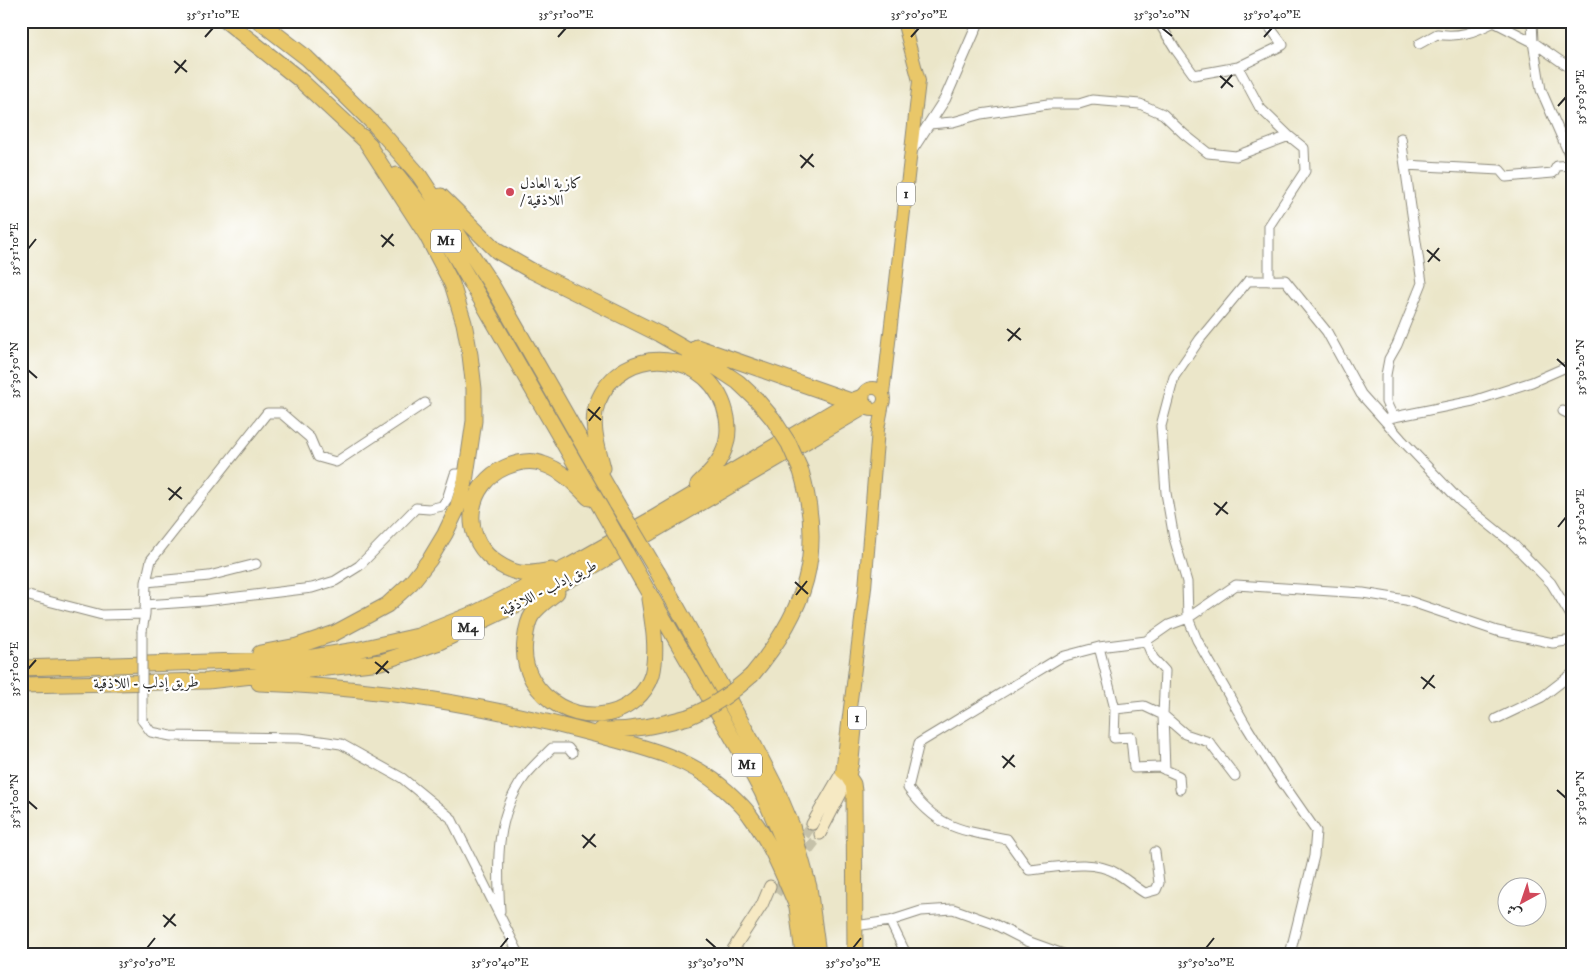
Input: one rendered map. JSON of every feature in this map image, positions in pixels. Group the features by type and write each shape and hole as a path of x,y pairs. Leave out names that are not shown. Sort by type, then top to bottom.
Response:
{"highway":[{"name":"M1","path":"226,21 300,79 363,137 405,183 438,227 762,792 782,838 794,884 804,954"},
{"name":"M1","path":"259,21 307,58 375,125 419,175 494,287 658,573 755,747 792,826 809,887 818,954"},
{"path":"203,663 297,646 335,633 387,605 411,583 430,559 458,509 466,474 474,422 474,389 464,323 452,284 427,236 363,137"},
{"path":"208,681 308,685 413,697 599,730 622,731 648,728 688,717 722,701 752,675 772,652 798,604 807,577 811,550 812,518 801,471 789,444 773,419 757,400 738,382 708,362 659,334 532,272 497,251 419,175"},
{"path":"659,334 864,400"},
{"path":"617,504 608,484 598,451 594,428 597,405 607,386 623,371 641,363 661,360 681,363 699,372 714,385 725,405 729,428 725,450 714,470 654,518"},
{"name":"طريق إدلب - اللاذقية","path":"21,668 301,659 356,650 418,636 575,570 654,518 864,400"},
{"name":"طريق إدلب - اللاذقية","path":"21,686 208,681 380,662 437,643 575,570 864,400"},
{"path":"575,570 520,573 503,568 487,555 479,546 471,516 474,502 482,483 495,472 512,464 525,461 542,463 559,471 603,512"},
{"path":"575,570 531,616 526,632 524,649 526,666 533,683 558,707 573,713 591,716 611,714 627,707 640,696 651,677 655,658 654,634 645,587"},
{"path":"548,722 669,755 692,766 721,786 751,816 773,853 796,904"},
{"path":"846,775 853,784 854,791 855,954"}],"main road":[{"name":"1","path":"846,775 852,765 860,676 857,658 878,429 919,81 903,21"},
{"path":"864,400 885,369"},
{"path":"877,388 883,399 878,409 864,400 877,388"},
{"name":"1","path":"864,400 878,429"},
{"path":"812,824 846,775"},
{"path":"820,834 846,775"},
{"path":"730,954 773,890"}],"street":[{"path":"911,150 945,99 979,21"},
{"path":"1158,21 1194,75 1238,67 1283,45 1265,21"},
{"path":"1405,165 1500,170 1506,177 1553,173 1557,166 1573,164 1541,90 1532,42 1532,21"},
{"path":"1419,44 1437,34 1448,36 1472,33 1493,22 1532,42 1573,70"},
{"path":"1238,67 1260,108 1304,148 1305,171 1269,226 1269,281"},
{"path":"929,124 953,122 982,114 1048,104 1079,104 1092,100 1140,104 1163,114 1184,134 1208,152 1236,156 1289,136"},
{"path":"1393,417 1386,402 1386,375 1389,359 1397,345 1422,283 1401,138"},
{"path":"1290,954 1314,856 1316,831 1273,769 1247,727 1197,640 1188,618 1187,582 1174,538 1166,493 1161,426 1174,377 1200,339 1248,281 1285,280 1326,332 1360,394 1460,502 1519,549 1551,583 1573,619"},
{"path":"1383,419 1473,401 1532,382 1573,364"},
{"path":"425,403 336,462 318,457 310,438 281,413 267,414 151,560 146,582 142,631 142,720 151,732 171,736 300,738 341,744 402,778 451,818 520,954"},
{"path":"1563,411 1573,416"},
{"path":"21,594 102,615 312,588 335,581 359,566 416,508 429,509 442,506 455,474 466,474"},
{"path":"146,582 209,576 256,564"},
{"path":"1155,852 1160,883 1156,890 1145,893 1115,872 1092,865 1029,870 1007,839 958,829 936,818 921,806 908,788 919,743 1061,657 1099,647 1146,641 1170,624 1188,618 1236,585 1363,593 1406,600 1497,631 1554,643 1573,640"},
{"path":"1146,641 1153,658 1165,670 1163,715 1165,770"},
{"path":"1099,647 1115,709 1114,738 1131,737 1134,768 1159,767 1179,776 1180,789"},
{"path":"1496,719 1542,697 1573,673"},
{"path":"1115,709 1144,706 1163,715 1185,734 1209,742 1235,776"},
{"path":"500,916 497,872 502,824 513,796 525,776 552,748 568,748 572,753"},
{"path":"855,926 890,921 921,911 953,909 992,923 1027,941 1063,954"},
{"path":"890,921 906,954"},
{"path":"1570,954 1573,950"}],"tunnel":[{"path":"795,849 812,824"},
{"path":"798,863 820,834"},
{"path":"776,893 788,876"}],"place":[{"name":"كازية العادل / اللاذقية","path":"510,192"}]}
